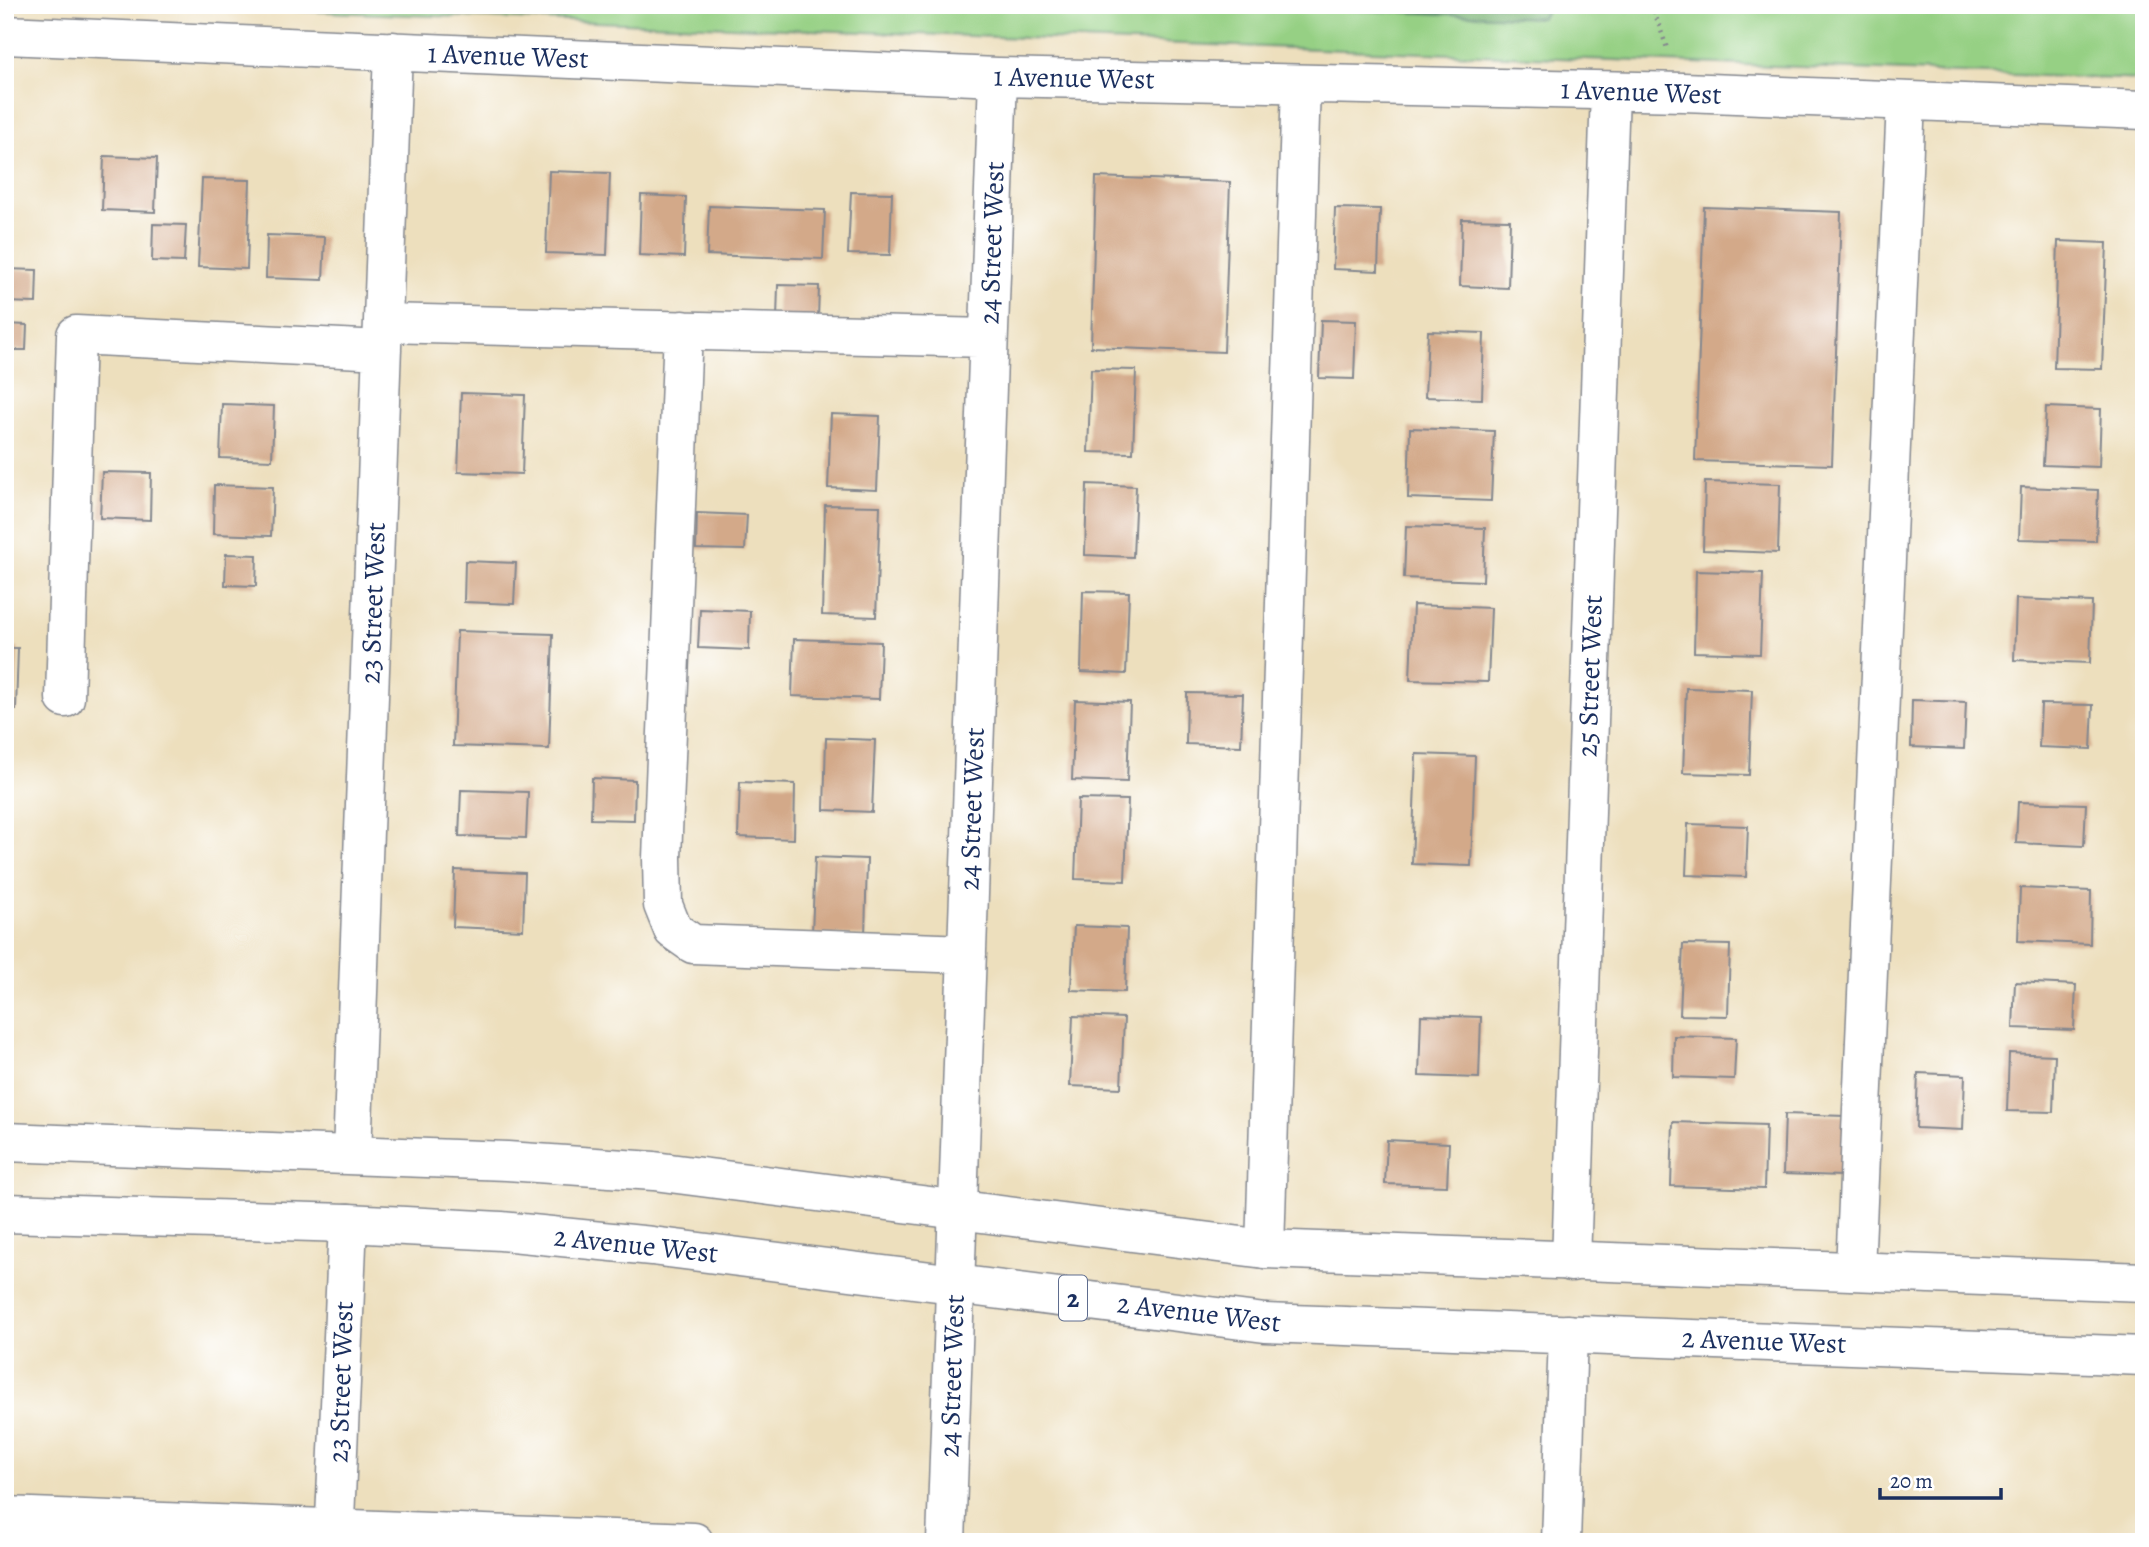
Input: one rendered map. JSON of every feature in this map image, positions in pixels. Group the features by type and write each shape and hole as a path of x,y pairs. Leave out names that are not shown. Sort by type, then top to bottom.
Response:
{"main road":[{"name":"1 Avenue West","path":"5,35 998,77 1610,91 2144,110"},
{"name":"23 Street West","path":"352,1154 393,51"},
{"name":"24 Street West","path":"946,1542 998,77"},
{"path":"1265,1249 1301,83"},
{"name":"25 Street West","path":"1571,1262 1610,91"},
{"path":"1855,1270 1906,101"},
{"path":"683,330 662,858 663,905 673,930 693,944 967,954"},
{"path":"65,698 76,335 383,336 683,330 988,338"},
{"path":"5,1142 352,1154 654,1171 1265,1249 2144,1282"},
{"name":"2 Avenue West","path":"5,1213 348,1223 515,1233 652,1246 1265,1323 2144,1356"},
{"name":"23 Street West","path":"335,1535 348,1223"},
{"path":"1561,1542 1568,1334"},
{"path":"18,1525 694,1542"}],"green space":[{"path":"144,5 2144,5 2144,80"},
{"path":"1233,5 1552,5 1541,18"}],"building":[{"path":"104,156 157,158 155,212 102,210"},
{"path":"549,171 610,173 607,255 546,253"},
{"path":"1096,177 1230,182 1224,352 1091,347"},
{"path":"202,179 250,180 247,269 198,267"},
{"path":"851,192 892,193 890,255 848,254"},
{"path":"641,195 686,197 684,257 639,255"},
{"path":"709,206 825,210 823,259 707,255"},
{"path":"1704,207 1841,212 1832,465 1695,461"},
{"path":"1335,208 1380,209 1378,271 1333,269"},
{"path":"1462,219 1510,220 1508,288 1460,286"},
{"path":"153,224 186,225 184,262 152,261"},
{"path":"267,235 325,237 323,280 266,278"},
{"path":"2058,241 2107,243 2102,369 2054,368"},
{"path":"5,269 37,270 36,303 5,302"},
{"path":"778,285 819,286 818,320 777,319"},
{"path":"1321,320 1356,321 1354,379 1319,378"},
{"path":"5,324 27,325 26,350 5,350"},
{"path":"1428,331 1484,333 1482,399 1425,397"},
{"path":"1091,369 1136,370 1133,453 1088,452"},
{"path":"461,393 525,395 522,474 458,472"},
{"path":"222,404 274,406 272,460 220,458"},
{"path":"2046,407 2101,409 2099,467 2043,465"},
{"path":"831,414 880,416 877,490 828,488"},
{"path":"1410,428 1494,431 1491,501 1408,498"},
{"path":"102,472 151,473 150,520 100,518"},
{"path":"1705,482 1780,484 1778,553 1703,550"},
{"path":"1087,484 1136,486 1133,557 1085,555"},
{"path":"214,485 273,487 271,536 213,534"},
{"path":"2021,487 2098,490 2096,541 2019,539"},
{"path":"825,505 880,506 876,617 822,615"},
{"path":"697,513 747,515 745,550 696,549"},
{"path":"1406,526 1485,528 1483,581 1404,578"},
{"path":"226,554 257,555 256,586 225,585"},
{"path":"465,561 516,563 514,604 464,602"},
{"path":"1696,571 1763,573 1760,654 1694,652"},
{"path":"1083,591 1129,592 1126,674 1081,672"},
{"path":"2016,599 2092,602 2090,663 2014,660"},
{"path":"1413,605 1491,608 1488,682 1410,680"},
{"path":"700,609 750,611 749,650 698,648"},
{"path":"457,631 553,634 549,749 453,746"},
{"path":"794,639 881,642 879,699 792,696"},
{"path":"5,648 18,648 16,710 5,710"},
{"path":"1686,688 1752,690 1749,775 1683,773"},
{"path":"1187,693 1243,694 1241,746 1186,744"},
{"path":"1075,700 1130,702 1127,782 1072,780"},
{"path":"1912,700 1966,702 1964,749 1911,747"},
{"path":"2041,704 2093,705 2091,749 2039,747"},
{"path":"826,738 875,740 872,812 824,810"},
{"path":"1416,754 1475,756 1471,866 1412,864"},
{"path":"592,778 635,780 634,820 591,819"},
{"path":"740,782 795,784 794,839 738,837"},
{"path":"461,790 528,792 526,838 459,836"},
{"path":"1078,799 1128,800 1125,881 1075,879"},
{"path":"2018,802 2086,804 2084,846 2016,843"},
{"path":"1688,824 1748,826 1746,877 1686,875"},
{"path":"815,857 867,859 865,936 812,934"},
{"path":"455,870 525,873 523,930 453,927"},
{"path":"2020,888 2091,891 2090,944 2018,941"},
{"path":"1074,926 1127,928 1125,992 1071,990"},
{"path":"1683,944 1730,945 1728,1016 1680,1015"},
{"path":"2015,982 2076,985 2074,1030 2013,1028"},
{"path":"1421,1015 1481,1017 1479,1078 1419,1076"},
{"path":"1073,1016 1124,1018 1121,1088 1070,1086"},
{"path":"1674,1036 1736,1038 1734,1079 1673,1077"},
{"path":"2009,1053 2055,1055 2053,1112 2007,1111"},
{"path":"1918,1073 1965,1075 1963,1130 1916,1128"},
{"path":"1785,1114 1845,1116 1843,1176 1783,1174"},
{"path":"1673,1122 1766,1125 1764,1189 1671,1186"},
{"path":"1387,1140 1449,1143 1447,1186 1385,1184"}]}
